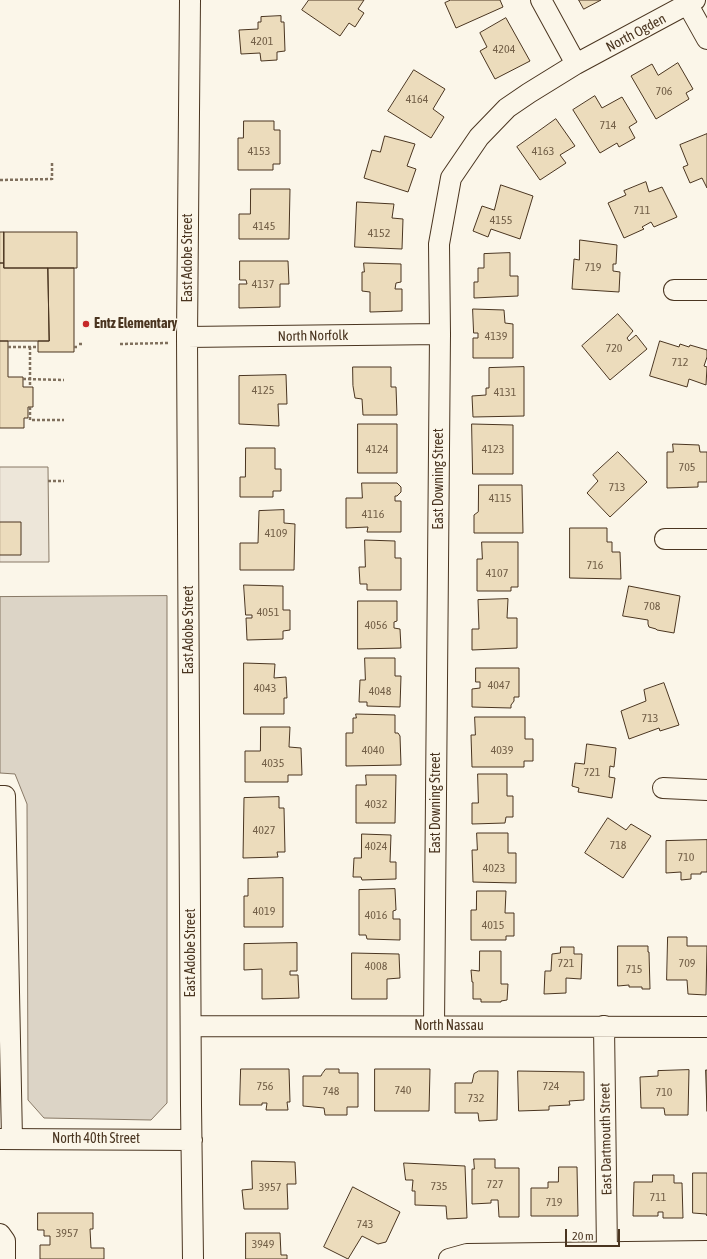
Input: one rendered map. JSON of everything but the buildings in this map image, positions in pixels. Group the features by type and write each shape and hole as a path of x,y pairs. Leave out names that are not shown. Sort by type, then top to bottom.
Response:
{"street":[{"name":"East Adobe Street","path":"190,0 178,340 191,1026 193,1259"},
{"path":"541,0 576,64"},
{"path":"692,2 707,39"},
{"name":"North Ogden","path":"576,64 692,2"},
{"name":"East Downing Street","path":"434,1026 440,334 439,244 451,178 479,137 507,108 576,64"},
{"path":"674,290 707,290"},
{"name":"North Norfolk","path":"178,340 440,334"},
{"path":"665,539 707,539"},
{"path":"663,788 707,790"},
{"path":"3,796 6,1139"},
{"name":"North Nassau","path":"191,1026 707,1027"},
{"name":"East Dartmouth Street","path":"604,1026 607,1252"},
{"name":"North 40th Street","path":"6,1139 192,1140"},
{"path":"0,1234 6,1241 6,1259"},
{"path":"448,1259 467,1254 514,1256 607,1252 707,1251"}],"path":[{"path":"0,180 52,180 52,164"},
{"path":"120,344 178,340"},
{"path":"74,347 84,344"},
{"path":"8,347 38,347"},
{"path":"30,347 30,388"},
{"path":"23,379 64,380"},
{"path":"30,407 30,420 64,420"},
{"path":"48,481 64,481"}],"shaded area":[{"path":"0,467 48,467 49,562 0,562"},
{"path":"167,596 167,1103 151,1120 44,1118 28,1100 27,804 15,774 0,773 0,597"}],"place":[{"name":"Entz Elementary","path":"86,324"}]}
